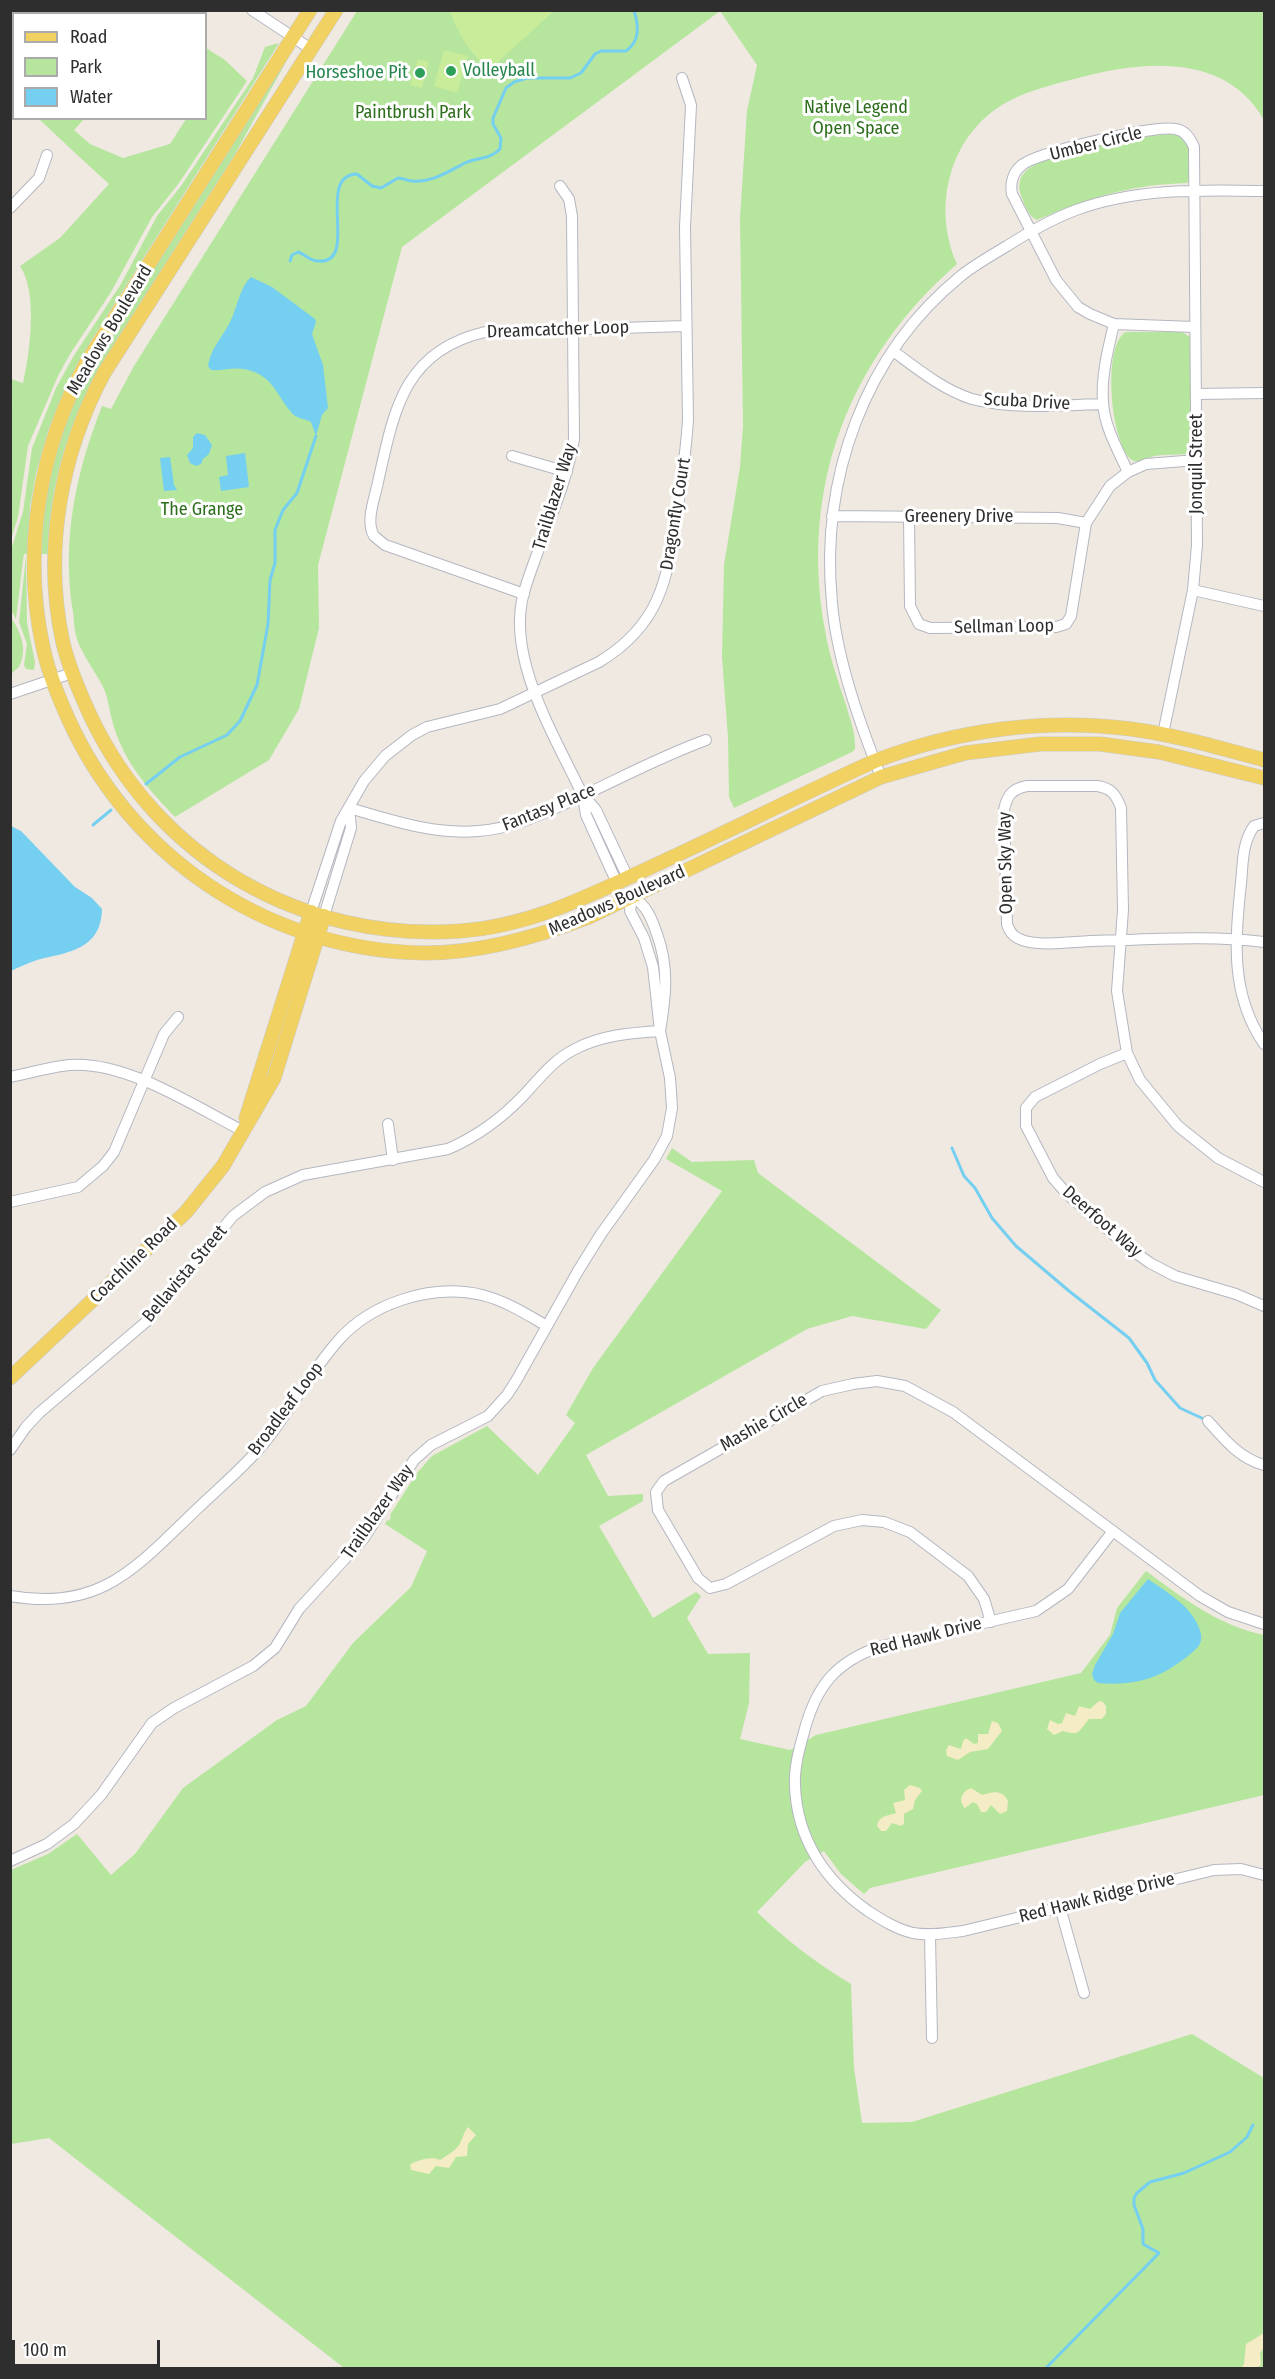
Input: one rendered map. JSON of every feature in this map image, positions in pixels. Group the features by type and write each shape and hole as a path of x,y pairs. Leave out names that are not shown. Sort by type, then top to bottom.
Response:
{"main road":[{"name":"Meadows Boulevard","path":"310,10 95,347 65,407 48,457 40,493 34,533 37,609 43,648 52,680 72,727 94,768 124,810 178,863 213,890 251,911 304,932 350,945 426,953 480,948 529,938 560,928 881,777 965,753 1040,744 1129,747 1264,778"},
{"name":"Meadows Boulevard","path":"336,10 113,358 84,415 60,496 55,534 57,598 63,644 72,674 112,757 159,818 198,853 240,882 284,903 317,914 380,930 460,931 507,925 532,919 569,905 875,762 938,741 1011,728 1082,724 1163,734 1264,760"},
{"path":"1040,744 1056,737 1087,735 1155,740 1163,734"},
{"path":"632,896 635,882 696,853 710,840"},
{"name":"Coachline Road","path":"243,1131 304,932 317,914"},
{"name":"Coachline Road","path":"10,1378 186,1212 211,1183 274,1078 318,937 317,914"}],"street":[{"path":"252,10 311,49"},
{"name":"Dragonfly Court","path":"349,808 374,768 385,756 412,735 444,721 500,709 611,654 646,620 663,588 670,564 688,420 685,227 691,105 682,78"},
{"name":"Umber Circle","path":"1030,232 1011,194 1012,179 1020,166 1049,154 1125,134 1173,128 1187,135 1194,147 1196,190"},
{"path":"10,208 39,178 47,155"},
{"name":"Trailblazer Way","path":"560,186 568,199 572,216 575,419 567,472 524,594 521,640 527,673 583,796 596,810 623,880"},
{"name":"Jonquil Street","path":"1163,734 1193,590 1197,545 1194,327 1196,190"},
{"path":"881,777 838,643 832,604 830,560 832,516 839,475 851,432 869,390 893,351 925,310 961,276 1030,232 1077,210 1104,202 1162,192 1264,191"},
{"path":"1030,232 1065,294 1078,307 1090,314 1114,324 1194,327"},
{"path":"1114,324 1105,369 1103,404 1111,434 1128,471"},
{"name":"Dreamcatcher Loop","path":"524,594 386,545 374,536 371,518 394,413 405,387 425,363 455,341 471,335 499,330 686,326"},
{"name":"Scuba Drive","path":"893,351 947,387 970,398 994,403 1025,405 1103,404"},
{"path":"1196,394 1264,393"},
{"path":"512,456 567,472"},
{"name":"Sellman Loop","path":"909,517 910,606 919,624 930,628 1056,627 1066,624 1071,616 1086,523 1110,486 1128,471 1146,464 1197,460"},
{"name":"Greenery Drive","path":"832,516 1058,518 1086,523"},
{"path":"1193,590 1264,606"},
{"path":"10,694 72,674"},
{"name":"Fantasy Place","path":"349,808 428,829 477,831 515,824 583,796 680,749 706,740"},
{"name":"Open Sky Way","path":"1122,940 1121,808 1114,793 1096,786 1027,786 1010,793 1004,810 1006,924 1014,937 1032,942 1235,938 1264,942"},
{"path":"317,914 351,828 349,808"},
{"path":"1259,824 1245,846 1235,938 1240,988 1249,1020 1264,1044"},
{"name":"Trailblazer Way","path":"10,1861 47,1844 74,1824 101,1795 157,1719 253,1666 275,1648 299,1609 364,1538 414,1460 431,1445 488,1416 516,1381 601,1234 663,1147 669,1123 672,1096 660,1030 653,967 650,952 630,911 632,896"},
{"path":"1122,940 1117,991 1127,1053 1140,1080 1178,1126 1218,1158 1264,1182"},
{"path":"10,1202 78,1186 103,1166 114,1152 164,1034 178,1017"},
{"name":"Bellavista Street","path":"10,1450 39,1413 147,1322 232,1216 247,1203 286,1181 303,1175 448,1149 482,1131 506,1112 547,1068 574,1049 624,1033 660,1030"},
{"name":"Deerfoot Way","path":"1127,1053 1035,1097 1026,1108 1026,1126 1053,1178 1067,1194 1129,1248 1150,1263 1176,1276 1236,1294 1264,1306"},
{"path":"10,1077 70,1065 127,1073 243,1131"},
{"path":"388,1124 393,1160"},
{"name":"Broadleaf Loop","path":"10,1596 40,1600 75,1597 94,1592 129,1572 257,1451 338,1340 364,1318 379,1309 420,1296 457,1292 480,1294 498,1300 547,1326"},
{"name":"Mashie Circle","path":"991,1622 984,1599 968,1576 910,1532 884,1522 862,1520 834,1526 726,1584 710,1588 698,1578 658,1510 656,1492 664,1481 822,1391 877,1381 904,1386 953,1413 1200,1596 1228,1612 1264,1624"},
{"path":"1208,1421 1228,1445 1244,1456 1264,1465"},
{"name":"Red Hawk Drive","path":"930,1935 913,1933 884,1922 844,1892 812,1853 799,1819 795,1784 799,1751 810,1712 819,1692 836,1670 862,1653 882,1646 1036,1611 1059,1597 1076,1580 1113,1531"},
{"name":"Red Hawk Ridge Drive","path":"930,1935 963,1931 1214,1870 1241,1869 1264,1875"},
{"path":"1060,1907 1083,1993"},
{"path":"930,1935 932,2038"}],"green space":[{"path":"450,10 554,11 489,70 465,43"},
{"name":"The Grange","path":"357,11 720,11 402,247 318,565 319,628 299,709 269,760 175,817 131,764 114,727 105,691 76,636 69,559 73,507 78,481 102,406 111,409 134,366"},
{"name":"Native Legend Open Space","path":"720,11 1264,11 1264,120 1247,98 1228,82 1205,72 1181,67 1155,66 1103,72 1034,90 1009,101 972,131 951,172 946,195 949,242 957,264 919,301 887,341 861,383 841,429 827,476 819,526 819,577 827,640 855,738 855,749 734,808 729,797 728,738 722,657 724,565 740,467 743,426 740,218 747,111 757,65"},
{"path":"279,43 91,341 66,386 48,431 36,473 30,507 27,554 24,554 16,619 11,610 11,550 23,512 32,448 56,388 73,357 121,284 157,216 181,186 253,78 265,47"},
{"path":"207,49 225,60 247,81 179,183 152,217 111,292 58,376 28,446 18,517 11,539 10,409 13,405 11,404 11,379 23,383 31,323 29,291 20,266 60,238 109,184 40,120 83,120 74,130 90,144 123,158 170,144 185,120 207,120"},
{"name":"Volleyball","path":"444,50 468,56 457,93 434,86"},
{"path":"291,53 235,154 94,378 72,426 57,476 49,528 48,554 39,554 52,459 85,374"},
{"name":"Horseshoe Pit","path":"418,59 429,62 422,88 410,85"},
{"path":"1171,134 1179,136 1189,147 1191,178 1187,183 1154,185 1120,191 1037,220 1026,208 1019,184 1025,172 1036,164 1052,157 1094,146"},
{"path":"1126,332 1182,332 1190,337 1191,443 1187,454 1158,455 1137,461 1132,460 1124,450 1114,415 1112,373 1118,340"},
{"path":"26,556 27,623 35,662 34,670 26,669 24,665 27,644 19,622"},
{"path":"11,617 20,635 23,654 19,667 11,674"},
{"path":"672,1148 692,1162 754,1160 758,1173 941,1310 926,1329 852,1316 807,1329 586,1455 608,1496 643,1494 643,1501 599,1526 653,1618 696,1592 701,1596 687,1618 708,1654 750,1653 749,1703 740,1739 790,1750 816,1735 1081,1673 1110,1635 1117,1608 1146,1571 1202,1610 1232,1625 1264,1635 1264,1795 870,1888 864,1894 841,1874 824,1851 805,1862 757,1912 802,1951 851,1984 854,2068 862,2123 912,2122 1192,2034 1264,2078 1264,2368 344,2368 49,2138 11,2144 11,1870 48,1854 77,1834 111,1875 135,1854 183,1788 277,1720 306,1706 353,1643 411,1587 427,1551 385,1524 417,1473 432,1456 487,1426 538,1475 575,1423 566,1415 593,1368 722,1191 666,1159"}],"sand":[{"path":"1099,1701 1106,1706 1106,1714 1102,1719 1089,1719 1078,1732 1063,1731 1054,1735 1047,1729 1050,1720 1058,1724 1062,1723 1066,1713 1075,1716 1079,1706 1090,1709"},
{"path":"992,1721 998,1723 1002,1731 988,1749 970,1752 958,1760 947,1756 946,1750 949,1745 961,1749 966,1738 974,1744 978,1743 978,1734 988,1734"},
{"path":"910,1785 922,1791 915,1800 913,1809 904,1814 904,1823 901,1826 892,1823 886,1831 881,1831 877,1826 880,1820 884,1816 896,1813 893,1803 905,1800 904,1790"},
{"path":"971,1788 982,1795 1000,1793 1008,1801 1007,1811 1000,1814 991,1805 986,1812 981,1812 977,1804 973,1802 965,1808 961,1799"},
{"path":"468,2127 476,2135 468,2144 467,2156 456,2157 449,2168 436,2166 429,2174 411,2170 410,2165 417,2162 429,2159 440,2160 451,2153 459,2145"},
{"path":"1264,2333 1264,2347 1260,2353 1261,2365 1256,2368 1241,2368 1244,2364 1246,2344"}],"water":[{"path":"251,277 272,287 315,319 312,334 323,365 328,408 322,415 316,436 311,422 293,414 267,380 261,376 244,369 211,370 208,366 214,349 232,318 241,293"},
{"path":"197,433 205,435 212,445 209,454 201,464 196,466 190,463 187,455 193,448 193,437"},
{"path":"245,453 249,487 221,491 219,477 228,475 226,456"},
{"path":"170,457 174,485 177,490 164,491 160,458"},
{"path":"11,826 21,831 75,887 92,898 102,909 96,933 81,947 37,960 11,971"},
{"path":"1148,1579 1180,1602 1193,1616 1201,1634 1200,1644 1177,1664 1157,1675 1135,1682 1098,1683 1092,1674 1113,1634 1120,1613"}],"waterway":[{"path":"290,261 292,255 298,252 315,261 330,258 336,249 337,203 339,189 345,178 357,174 372,186 381,188 398,178 410,181 433,178 465,163 492,155 500,149 501,138 493,124 493,118 506,88 514,82 527,78 570,78 581,73 595,54 601,51 626,51 634,43 637,33 634,10"},
{"path":"146,784 180,757 227,735 240,721 257,685 268,624 270,580 275,563 275,530 283,510 297,493 316,436"},
{"path":"93,825 111,810"},
{"path":"952,1148 964,1176 975,1188 992,1218 1016,1246 1129,1338 1147,1363 1155,1380 1180,1408 1206,1420"},
{"path":"1046,2368 1159,2253 1143,2244 1143,2229 1134,2205 1137,2193 1150,2182 1184,2173 1230,2152 1247,2137 1253,2125"}],"place":[{"name":"Volleyball","path":"451,71"},
{"name":"Horseshoe Pit","path":"420,73"}],"park label":[{"name":"Paintbrush Park","path":"413,113"}]}
